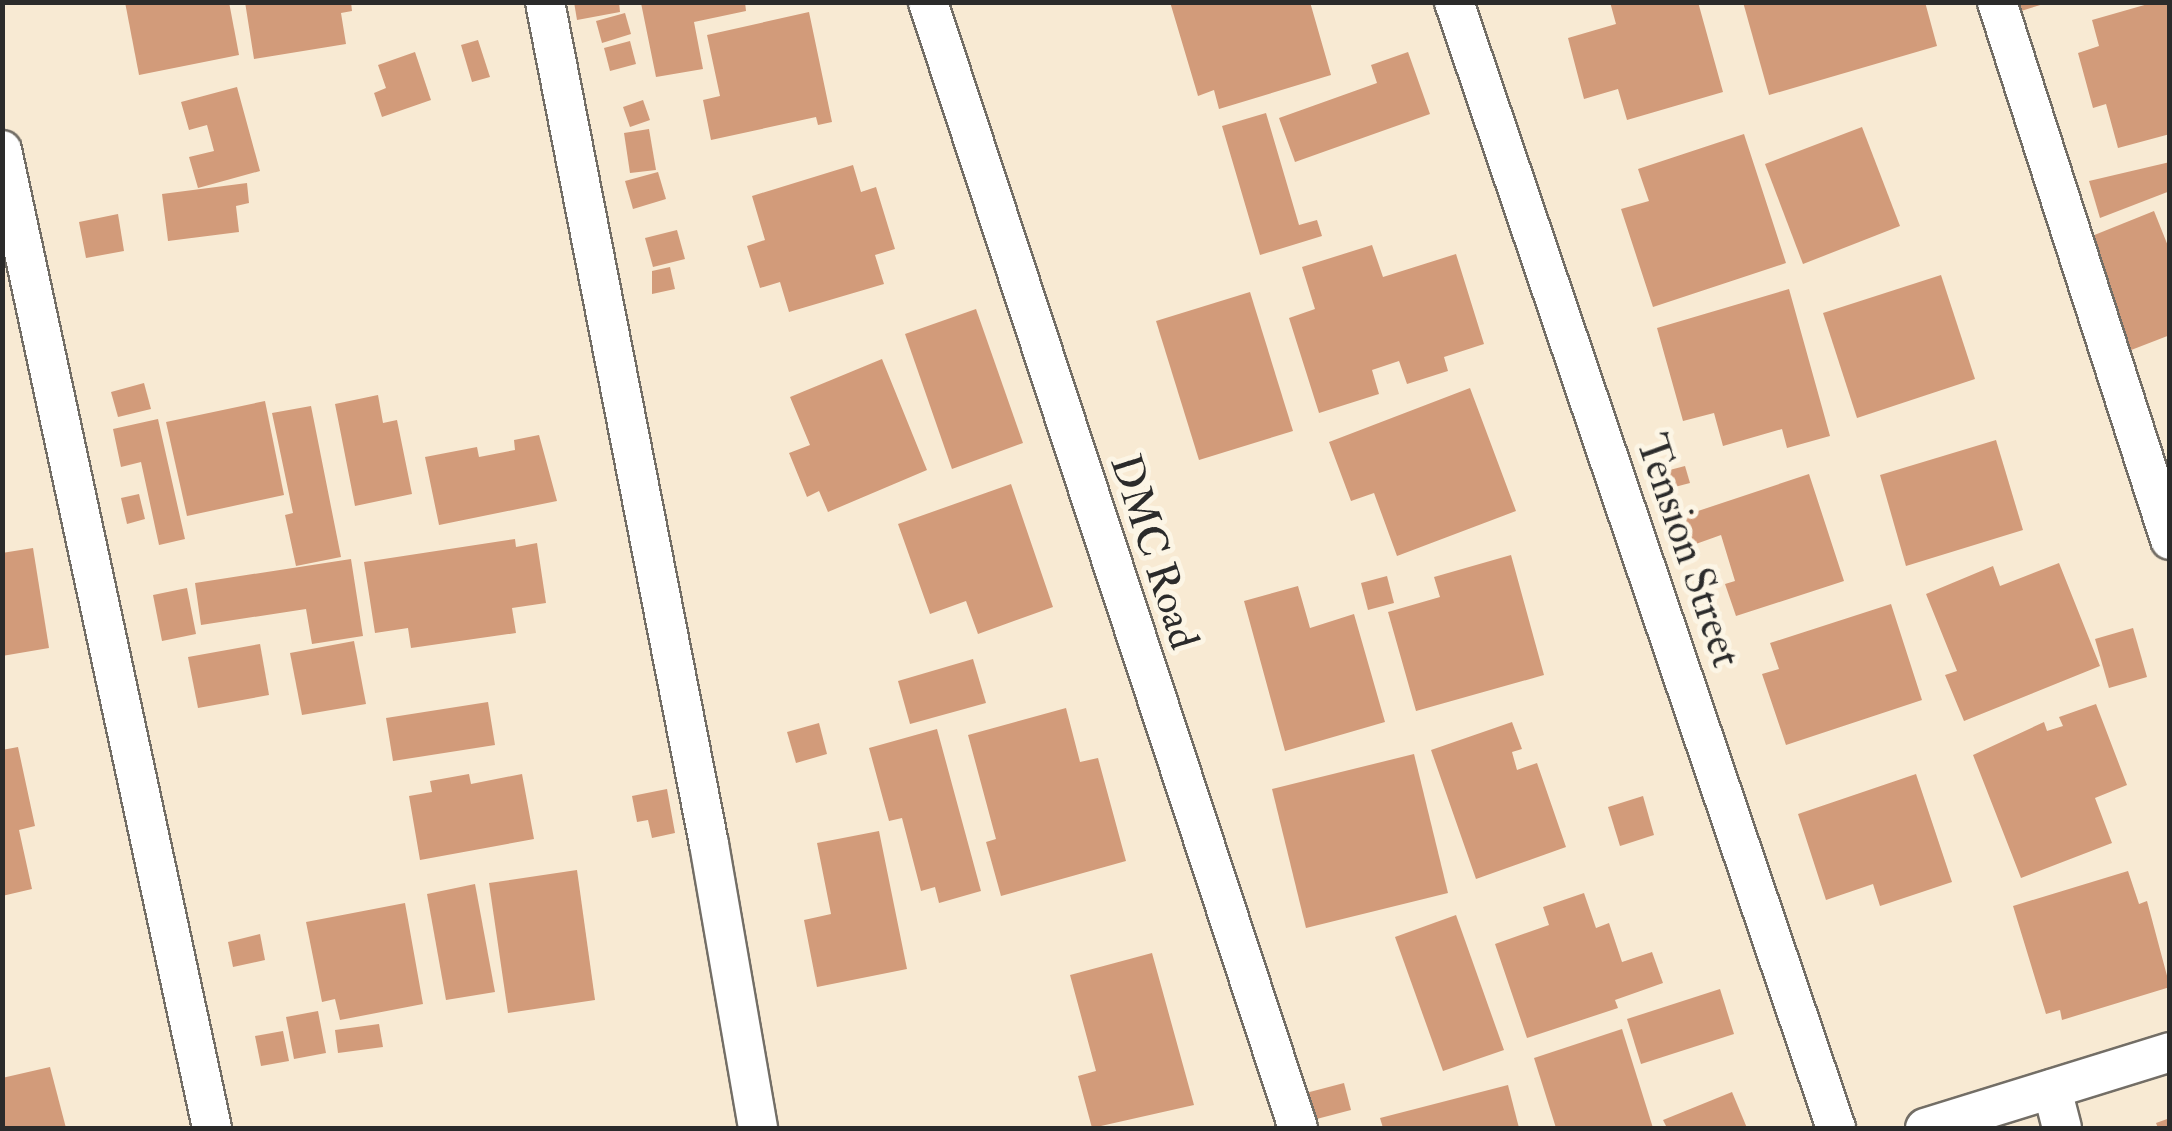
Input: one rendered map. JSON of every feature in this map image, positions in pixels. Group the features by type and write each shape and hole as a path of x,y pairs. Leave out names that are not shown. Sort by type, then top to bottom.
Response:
{"street":[{"path":"544,2 709,844 758,1128"},
{"name":"DMC Road","path":"928,2 1298,1128"},
{"name":"Tension Street","path":"1454,2 1836,1128"},
{"path":"1998,2 2170,540"},
{"path":"2,150 212,1128"},
{"path":"1924,1128 2170,1052"},
{"path":"2052,1089 2062,1128"}],"building":[{"path":"125,2 229,2 239,55 139,75"},
{"path":"245,2 351,2 352,11 341,13 346,44 254,59"},
{"path":"574,2 619,2 620,12 577,20"},
{"path":"745,2 746,11 694,22 703,69 656,77 641,3"},
{"path":"1170,2 1310,2 1331,75 1219,109 1214,90 1198,96"},
{"path":"1610,2 1698,2 1723,92 1627,120 1618,89 1584,99 1568,38 1616,24"},
{"path":"1743,2 1925,2 1937,46 1769,95"},
{"path":"2005,2 2047,2 2047,3 2008,15"},
{"path":"2155,2 2170,2 2170,134 2118,148 2106,104 2093,108 2078,53 2099,46 2092,20"},
{"path":"809,12 832,122 818,125 816,117 711,140 703,100 720,96 707,35"},
{"path":"625,13 631,34 602,43 596,21"},
{"path":"478,40 490,77 472,82 461,45"},
{"path":"630,41 636,64 610,71 604,48"},
{"path":"415,52 431,100 382,117 374,93 386,88 378,65"},
{"path":"1408,52 1430,114 1295,162 1279,118 1377,83 1371,65"},
{"path":"237,87 260,171 198,188 189,157 214,151 207,125 189,130 181,102"},
{"path":"643,100 650,120 630,127 623,107"},
{"path":"1266,113 1299,225 1317,220 1322,236 1260,255 1222,126"},
{"path":"1862,127 1900,226 1803,264 1765,164"},
{"path":"649,129 656,170 630,173 624,133"},
{"path":"1744,134 1786,263 1653,307 1621,209 1649,201 1638,169"},
{"path":"2170,162 2170,191 2100,218 2089,181"},
{"path":"853,165 861,192 876,187 895,249 875,255 884,284 789,312 780,282 760,288 747,246 765,240 752,196"},
{"path":"658,172 666,199 633,209 625,181"},
{"path":"247,183 249,203 236,206 239,232 168,241 162,194"},
{"path":"2154,211 2170,251 2170,335 2126,352 2082,240"},
{"path":"118,214 124,251 86,258 79,222"},
{"path":"677,230 685,259 653,267 645,238"},
{"path":"1372,245 1383,277 1456,254 1484,344 1444,357 1448,371 1407,384 1399,361 1372,370 1379,394 1319,413 1289,318 1315,309 1302,267"},
{"path":"670,267 675,289 652,294 652,271"},
{"path":"1941,275 1975,379 1857,418 1823,313"},
{"path":"1789,289 1830,436 1787,448 1782,429 1723,446 1714,413 1683,421 1657,328"},
{"path":"1250,292 1293,431 1199,460 1156,321"},
{"path":"976,309 1023,443 952,469 905,334"},
{"path":"882,359 927,470 828,512 819,491 807,497 789,453 810,445 790,397"},
{"path":"144,383 151,409 118,417 111,392"},
{"path":"1470,388 1516,511 1397,556 1374,493 1351,501 1329,442"},
{"path":"378,395 383,423 397,420 412,494 355,506 335,404"},
{"path":"265,401 284,495 187,516 166,422"},
{"path":"311,406 341,557 296,566 285,515 293,513 272,413"},
{"path":"158,419 185,539 159,545 141,462 121,467 113,429"},
{"path":"539,435 557,501 439,525 425,457 477,447 479,457 515,450 514,440"},
{"path":"1996,440 2023,530 1906,566 1880,475"},
{"path":"1685,466 1690,483 1667,489 1662,472"},
{"path":"1809,474 1844,581 1736,616 1725,584 1735,581 1721,535 1693,545 1683,516"},
{"path":"1011,484 1053,607 978,634 966,601 930,614 898,524"},
{"path":"139,494 145,519 127,524 121,498"},
{"path":"515,539 516,547 537,543 546,603 512,608 516,633 411,648 408,628 375,633 364,562"},
{"path":"33,548 49,648 2,656 2,553"},
{"path":"1511,555 1544,675 1416,711 1388,612 1440,597 1434,577"},
{"path":"351,559 363,636 312,644 306,609 201,625 195,583"},
{"path":"2059,563 2100,666 1964,721 1945,675 1957,671 1926,594 1993,566 2000,586"},
{"path":"1387,576 1394,603 1368,610 1361,583"},
{"path":"1298,586 1310,628 1354,614 1385,722 1285,751 1244,601"},
{"path":"187,588 196,634 162,641 153,595"},
{"path":"1891,604 1922,700 1786,745 1762,674 1779,669 1770,643"},
{"path":"2133,628 2147,677 2109,688 2095,639"},
{"path":"354,641 366,704 302,715 290,653"},
{"path":"260,644 269,695 198,708 188,657"},
{"path":"973,659 986,703 910,724 898,681"},
{"path":"488,702 495,745 393,761 386,718"},
{"path":"2096,704 2127,785 2095,798 2112,843 2021,878 1973,755 2044,722 2047,731 2063,726 2059,717"},
{"path":"1066,708 1080,762 1098,758 1126,861 1001,896 986,842 996,839 968,735"},
{"path":"1512,722 1522,749 1512,752 1517,770 1537,763 1566,847 1476,879 1431,750"},
{"path":"819,723 827,754 796,763 787,732"},
{"path":"937,729 981,891 939,903 935,887 921,891 902,818 889,821 869,748"},
{"path":"18,747 35,826 19,830 32,889 2,896 2,750"},
{"path":"1414,754 1448,893 1306,928 1272,789"},
{"path":"469,774 471,784 522,774 534,839 420,860 409,796 432,792 430,781"},
{"path":"1916,774 1952,882 1880,906 1873,884 1826,900 1798,814"},
{"path":"667,789 675,833 652,838 648,820 637,822 632,796"},
{"path":"1643,796 1654,835 1620,846 1608,807"},
{"path":"879,831 907,969 817,987 804,920 831,914 817,843"},
{"path":"577,870 595,1000 508,1013 489,883"},
{"path":"2128,871 2139,904 2147,901 2170,987 2062,1020 2060,1010 2046,1014 2013,906"},
{"path":"475,884 495,992 446,1000 427,894"},
{"path":"1584,893 1596,928 1609,923 1622,962 1652,952 1663,983 1615,1000 1618,1008 1527,1038 1495,944 1549,925 1543,907"},
{"path":"405,903 423,1004 340,1020 335,999 322,1002 306,922"},
{"path":"1456,915 1504,1050 1443,1071 1395,937"},
{"path":"260,934 265,960 233,967 228,942"},
{"path":"1152,953 1194,1105 1092,1128 1078,1076 1096,1071 1070,975"},
{"path":"1720,989 1734,1034 1641,1064 1627,1019"},
{"path":"318,1011 326,1053 294,1059 286,1017"},
{"path":"379,1024 383,1047 338,1053 335,1030"},
{"path":"1622,1029 1653,1128 1556,1128 1534,1058"},
{"path":"283,1031 289,1061 261,1066 255,1036"},
{"path":"50,1067 66,1128 2,1128 2,1078"},
{"path":"1344,1083 1351,1110 1309,1121 1302,1094"},
{"path":"1508,1085 1519,1128 1383,1128 1380,1118"},
{"path":"1732,1092 1747,1128 1667,1128 1663,1120"},
{"path":"2170,1118 2170,1128 2158,1128 2156,1123"}]}
